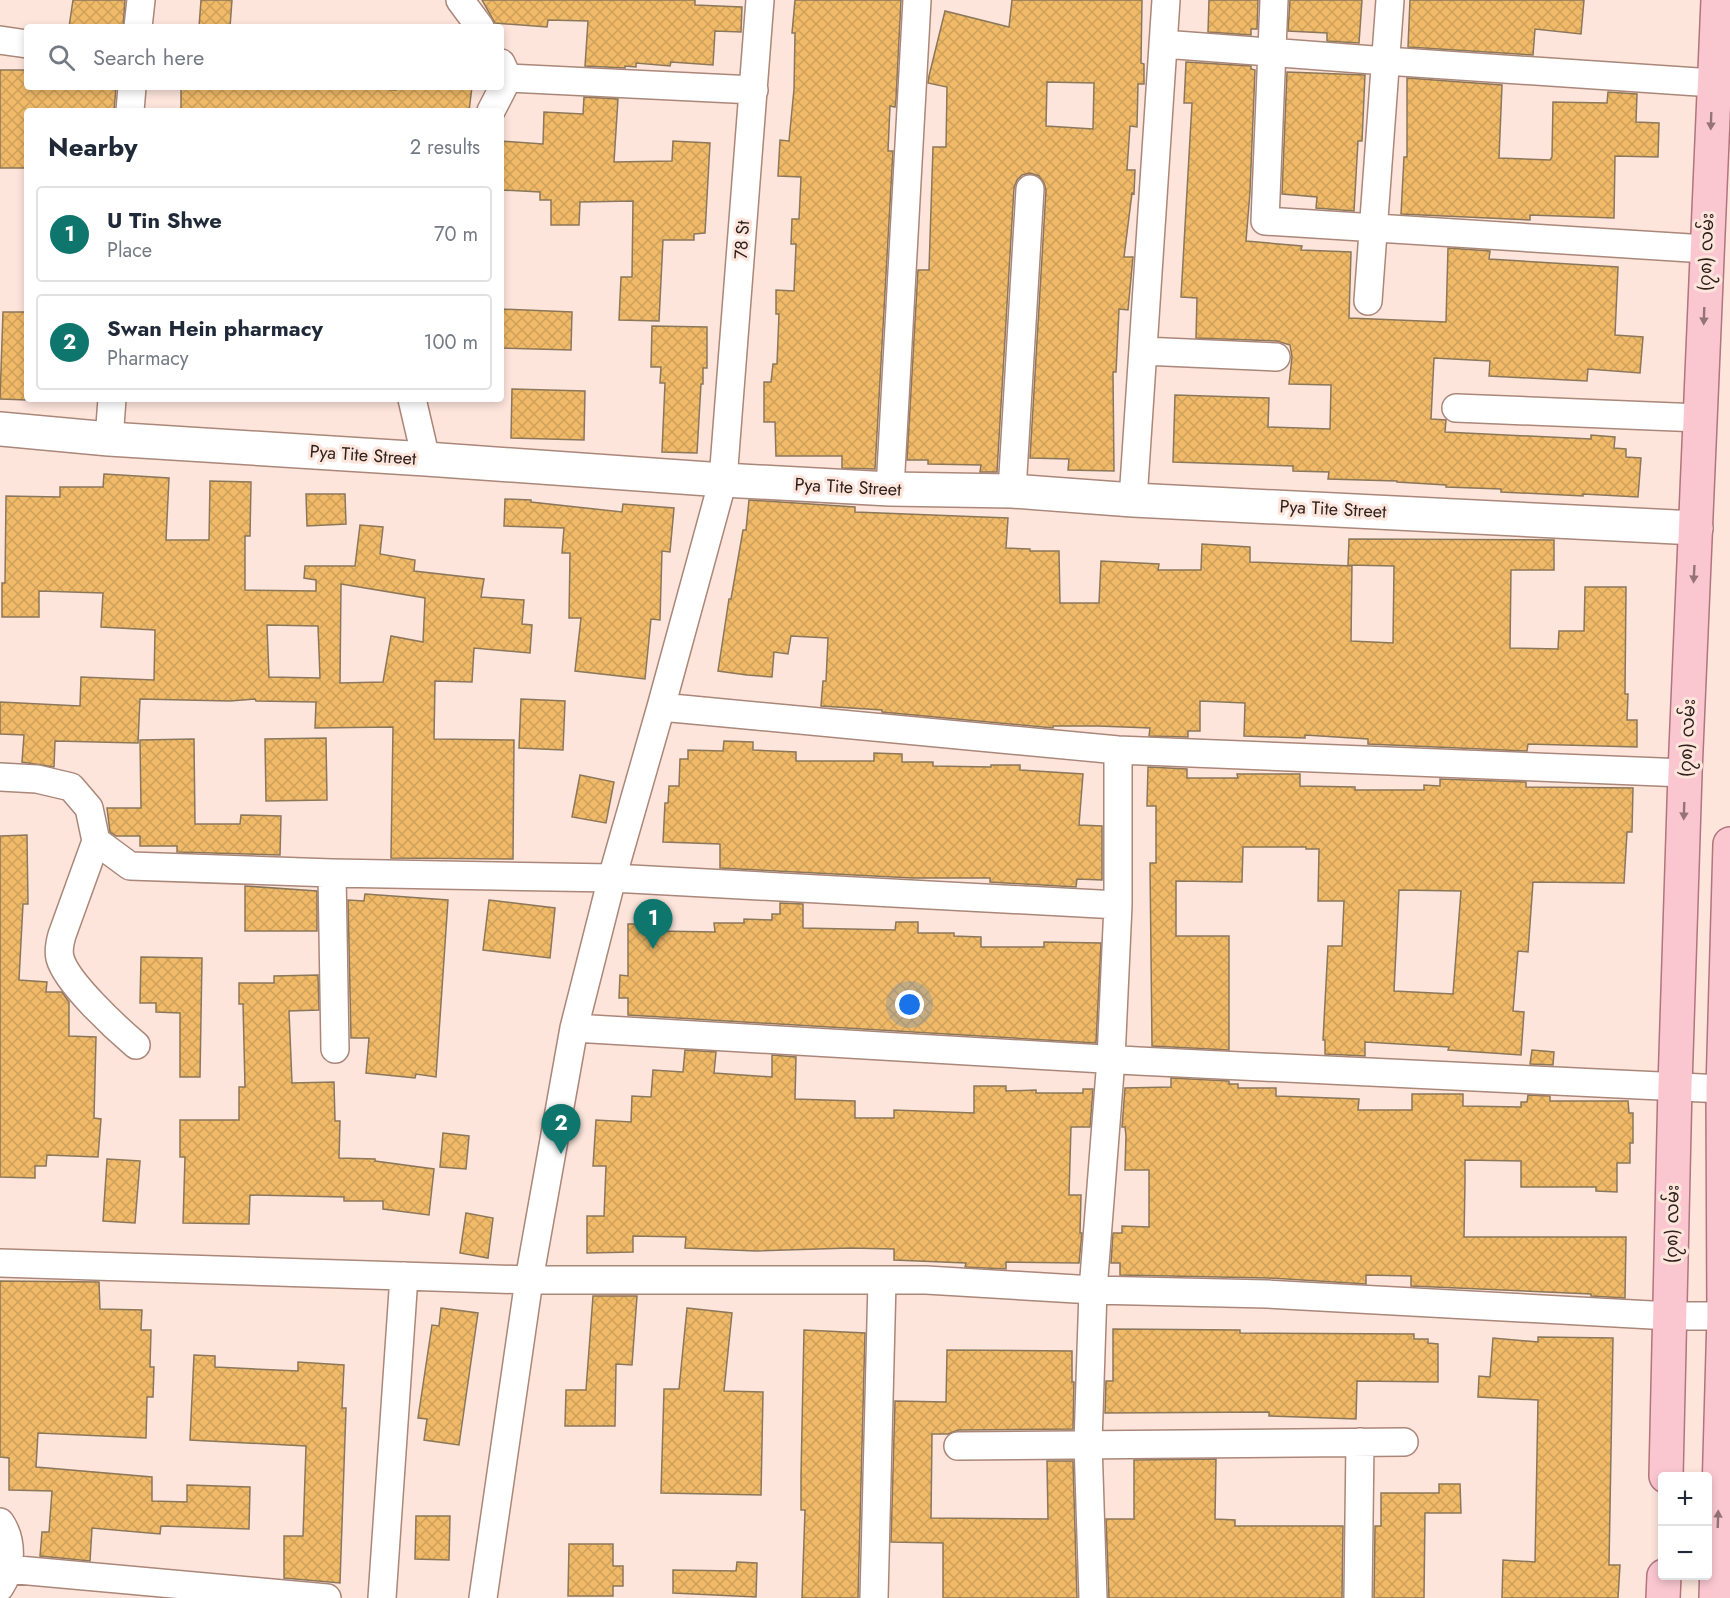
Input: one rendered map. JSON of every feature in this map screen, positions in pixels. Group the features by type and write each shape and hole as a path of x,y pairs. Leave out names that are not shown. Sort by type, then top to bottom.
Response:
{"main road":[{"name":"(၇၈) လမ်း","path":"1666,1472 1685,774 1718,0"},
{"path":"1716,1598 1724,1316 1730,844"},
{"path":"1663,1598 1664,1580"}],"street":[{"path":"138,24 141,0"},
{"path":"460,0 478,24"},
{"name":"78 St","path":"483,1598 529,1280 574,1028 612,878 723,480 760,0"},
{"path":"890,489 917,0"},
{"path":"1133,500 1166,0"},
{"path":"1274,0 1265,221 1706,249"},
{"path":"1368,301 1390,0"},
{"path":"0,40 24,44"},
{"path":"1163,44 1713,83"},
{"path":"505,71 754,90"},
{"path":"130,108 132,90"},
{"path":"493,108 499,90"},
{"path":"1012,491 1030,189"},
{"path":"1143,351 1276,357"},
{"path":"109,439 112,402"},
{"path":"413,402 426,459"},
{"path":"1456,408 1700,418"},
{"name":"Pya Tite Street","path":"0,429 109,439 723,480 890,489 1012,491 1133,500 1696,528"},
{"path":"661,707 1118,750 1685,774"},
{"path":"1093,1598 1088,1443 1093,1290 1111,1059 1118,905 1118,750"},
{"path":"0,777 37,779 71,787 89,808 96,841 62,935 59,948 60,959 72,981 136,1045"},
{"path":"96,841 130,866 332,873 612,878 1118,905"},
{"path":"332,873 336,1049"},
{"path":"574,1028 1111,1059 1675,1086 1726,1102"},
{"path":"0,1263 529,1280 926,1280 1093,1290 1267,1294 1670,1316 1724,1316"},
{"path":"382,1598 404,1276"},
{"path":"874,1598 882,1281"},
{"path":"1358,1598 1360,1442"},
{"path":"958,1446 1088,1443 1404,1442"},
{"path":"0,1522 10,1554 4,1578 327,1598"}],"building":[{"path":"73,0 125,0 123,24 69,24"},
{"path":"201,0 232,0 230,24 199,24"},
{"path":"482,0 695,0 695,5 742,7 741,32 715,31 713,65 671,62 670,66 636,63 636,67 625,66 625,68 585,66 588,21 548,20 547,27 495,23"},
{"path":"795,0 901,0 896,99 895,107 890,106 888,151 893,151 875,469 842,468 842,456 776,456 775,422 764,422 764,382 771,382 773,364 777,364 779,314 776,314 776,290 794,291 796,244 791,244 792,219 799,219 801,177 778,176 780,140 789,141 794,89 795,33 792,33"},
{"path":"1012,0 1142,0 1141,63 1144,64 1144,84 1138,84 1137,127 1130,126 1127,170 1135,170 1134,194 1132,193 1124,257 1133,257 1128,310 1119,309 1116,372 1113,372 1114,471 1068,470 1069,459 1030,458 1046,190 1039,176 1030,173 1022,175 1014,188 997,472 980,472 981,465 928,464 928,460 907,460 918,270 929,270 933,147 946,147 947,87 928,83 929,76 945,11 1009,27","holes":["1047,82 1094,83 1093,129 1046,126"]},
{"path":"1209,0 1258,0 1257,29 1251,29 1251,35 1208,32"},
{"path":"1290,0 1362,0 1359,43 1327,41 1327,33 1288,31"},
{"path":"1410,0 1584,0 1581,34 1535,29 1533,55 1408,47"},
{"path":"1186,62 1251,66 1251,69 1255,70 1246,241 1302,246 1301,250 1351,252 1349,318 1446,322 1448,248 1490,251 1489,259 1618,267 1615,335 1643,337 1640,373 1588,369 1587,381 1489,376 1490,361 1434,358 1431,419 1446,420 1445,432 1591,439 1591,435 1615,437 1614,448 1626,449 1626,457 1641,458 1638,497 1501,492 1501,489 1446,487 1446,485 1397,481 1328,479 1329,472 1293,471 1293,466 1173,462 1175,395 1269,398 1268,427 1330,429 1331,385 1289,384 1292,357 1290,345 1277,341 1196,338 1197,298 1181,297 1192,103 1184,103"},
{"path":"0,70 24,70 24,90 116,90 114,108 24,108 24,168 0,168"},
{"path":"1287,72 1365,75 1362,141 1358,141 1354,211 1316,208 1317,197 1282,194"},
{"path":"1407,78 1502,85 1499,158 1550,160 1552,157 1553,102 1607,103 1608,92 1637,94 1636,122 1659,123 1658,157 1615,156 1614,218 1530,215 1530,220 1401,214 1404,157 1407,157"},
{"path":"181,90 472,90 469,108 181,108"},
{"path":"584,97 618,99 614,162 672,161 673,141 710,143 705,233 694,234 694,240 663,240 659,321 619,320 621,277 632,277 633,201 580,202 579,225 551,225 551,200 540,200 540,192 504,190 504,141 543,144 544,112 583,114"},
{"path":"504,309 572,312 571,350 504,348"},
{"path":"3,312 24,312 24,400 0,399"},
{"path":"652,326 707,327 707,368 703,368 703,384 701,384 697,453 662,452 665,383 660,383 661,367 651,367"},
{"path":"512,389 585,391 584,440 511,438"},
{"path":"104,474 169,478 166,540 209,540 210,481 251,482 250,536 245,536 245,590 316,591 316,580 304,578 305,566 355,566 360,525 383,527 380,554 415,560 414,571 484,579 481,597 524,600 522,624 532,625 530,653 474,648 472,682 435,681 434,739 514,740 513,859 391,858 393,727 315,728 316,702 256,701 255,699 230,701 140,699 138,743 55,741 54,767 22,762 24,735 0,734 0,702 80,706 81,677 154,680 155,630 101,627 103,593 39,591 39,617 2,617 2,583 5,583 6,496 60,497 60,487 103,487","holes":["341,584 425,598 423,642 391,636 383,682 340,683","267,625 318,626 320,678 269,677"]},
{"path":"306,494 345,494 346,524 307,526"},
{"path":"505,499 531,500 531,502 622,512 623,504 674,508 670,552 662,551 660,620 651,619 645,679 575,671 581,618 569,618 570,553 562,553 564,528 504,526"},
{"path":"749,500 855,507 855,512 1008,518 1006,548 1059,551 1060,603 1099,603 1101,561 1159,564 1158,570 1201,570 1202,544 1250,547 1250,562 1352,566 1351,641 1393,643 1394,566 1348,565 1349,539 1554,540 1554,570 1511,570 1510,648 1558,649 1559,631 1584,631 1585,587 1626,587 1625,694 1628,694 1627,720 1637,720 1637,747 1528,744 1527,751 1368,744 1368,739 1305,735 1305,738 1244,736 1245,703 1200,701 1200,731 1188,731 1188,737 1149,736 1150,728 1053,726 1053,728 821,706 823,681 826,681 828,638 791,636 788,654 774,652 772,677 718,671 729,599 731,599 743,530 746,530"},
{"path":"521,699 565,701 563,750 519,748"},
{"path":"326,738 327,800 266,801 265,739"},
{"path":"194,739 195,824 240,824 241,815 281,816 280,855 177,852 177,846 140,846 140,836 116,836 110,832 107,808 141,808 140,740"},
{"path":"724,741 753,742 753,750 796,752 796,761 874,761 874,753 902,754 902,762 933,762 933,766 1020,765 1020,770 1083,774 1079,825 1102,826 1102,880 1077,879 1076,887 990,882 990,878 912,878 720,868 720,844 663,842 665,803 668,803 669,786 679,786 680,759 688,759 688,750 723,751"},
{"path":"1148,767 1187,769 1187,778 1238,778 1237,774 1300,774 1300,786 1355,787 1355,790 1424,790 1424,785 1440,786 1440,779 1526,782 1526,787 1633,788 1632,832 1627,832 1624,883 1533,882 1528,952 1518,951 1513,1011 1524,1012 1521,1055 1448,1050 1449,1047 1365,1042 1365,1056 1325,1054 1325,1040 1323,1040 1328,946 1342,946 1344,901 1318,901 1319,849 1306,849 1306,847 1243,847 1242,882 1176,881 1176,936 1229,936 1229,1050 1152,1046 1150,863 1156,863 1156,806 1147,806","holes":["1399,890 1461,891 1453,994 1394,991"]},
{"path":"580,775 614,782 606,823 572,817"},
{"path":"27,835 28,904 23,904 19,980 47,982 46,992 62,992 69,1002 69,1036 96,1037 94,1118 101,1119 98,1157 47,1155 46,1166 35,1166 35,1178 0,1177 0,836"},
{"path":"245,886 317,891 317,931 245,931"},
{"path":"365,894 448,900 436,1077 416,1074 415,1078 366,1073 369,1038 351,1038 348,900 364,901"},
{"path":"489,900 555,908 550,958 483,950"},
{"path":"780,903 803,904 803,928 895,930 896,922 918,922 918,933 954,933 954,936 981,937 981,947 1044,947 1044,942 1101,943 1096,1043 628,1015 628,998 619,998 620,975 628,976 628,924 656,924 656,931 715,932 714,923 744,923 744,919 772,920 772,914 780,914"},
{"path":"141,957 202,958 200,1077 180,1077 180,1013 156,1012 156,1003 140,1003"},
{"path":"318,975 319,1010 289,1011 292,1083 334,1082 335,1121 340,1121 339,1158 375,1159 375,1161 434,1169 429,1215 383,1209 383,1201 344,1201 344,1197 250,1195 249,1224 183,1223 185,1157 180,1157 180,1120 239,1120 239,1087 245,1087 243,1004 239,1004 239,983 274,983 274,976"},
{"path":"685,1050 716,1052 714,1073 772,1077 772,1055 796,1057 795,1099 855,1101 855,1118 894,1118 894,1110 974,1113 974,1086 1006,1086 1006,1091 1036,1090 1036,1093 1083,1093 1083,1089 1093,1089 1090,1127 1071,1127 1069,1195 1081,1195 1080,1233 1082,1233 1079,1263 1006,1262 1006,1269 965,1267 966,1263 894,1260 894,1249 756,1251 685,1248 686,1237 633,1236 633,1252 587,1253 587,1216 604,1216 606,1166 593,1166 596,1120 631,1122 632,1096 651,1097 653,1070 683,1072"},
{"path":"1532,1050 1554,1052 1553,1065 1530,1064"},
{"path":"1171,1078 1229,1081 1229,1084 1238,1084 1238,1088 1276,1088 1276,1096 1359,1099 1358,1110 1412,1110 1412,1094 1463,1094 1463,1106 1521,1107 1521,1102 1527,1102 1528,1095 1550,1096 1550,1101 1628,1101 1629,1113 1633,1113 1633,1143 1630,1143 1630,1163 1617,1163 1617,1192 1596,1191 1596,1187 1521,1187 1521,1161 1465,1160 1464,1237 1626,1237 1625,1298 1591,1296 1591,1294 1411,1286 1411,1276 1366,1275 1366,1284 1268,1278 1120,1275 1120,1263 1111,1263 1113,1233 1122,1233 1122,1226 1149,1227 1149,1170 1125,1170 1126,1136 1125,1127 1122,1127 1125,1088 1171,1087"},
{"path":"443,1133 469,1136 466,1169 440,1167"},
{"path":"107,1159 140,1161 135,1223 103,1221"},
{"path":"466,1213 493,1218 488,1258 460,1253"},
{"path":"0,1281 99,1282 100,1309 142,1310 141,1330 151,1330 150,1367 154,1367 153,1397 147,1397 146,1438 38,1433 36,1467 152,1477 152,1501 187,1502 187,1485 250,1487 249,1529 161,1526 160,1534 92,1528 90,1561 40,1556 42,1532 49,1532 52,1491 9,1490 9,1458 0,1457"},
{"path":"593,1296 637,1296 632,1365 616,1364 615,1426 565,1426 566,1390 586,1390"},
{"path":"441,1308 478,1313 459,1445 424,1440 427,1419 418,1418 432,1325 439,1326"},
{"path":"687,1308 732,1313 724,1391 763,1392 761,1495 661,1493 664,1389 679,1389"},
{"path":"1113,1329 1240,1330 1240,1333 1414,1334 1414,1339 1428,1339 1428,1343 1438,1344 1438,1382 1357,1381 1356,1419 1269,1416 1269,1412 1105,1413 1106,1381 1113,1381"},
{"path":"804,1330 865,1333 858,1598 802,1598 805,1510 801,1510"},
{"path":"1538,1337 1613,1338 1609,1565 1620,1565 1618,1598 1502,1598 1503,1560 1535,1562 1538,1400 1478,1397 1479,1376 1490,1377 1493,1338 1538,1342"},
{"path":"947,1350 1072,1351 1073,1429 958,1430 948,1434 932,1434 931,1518 1048,1519 1047,1461 1073,1461 1077,1598 943,1598 943,1543 891,1542 895,1401 946,1402"},
{"path":"194,1355 215,1356 215,1367 298,1371 298,1362 344,1365 342,1408 346,1408 340,1583 284,1578 284,1536 303,1536 306,1446 190,1440"},
{"path":"1216,1459 1215,1519 1235,1520 1235,1526 1343,1526 1342,1598 1109,1598 1106,1519 1134,1519 1134,1460"},
{"path":"1439,1484 1460,1484 1461,1513 1425,1513 1424,1598 1374,1598 1375,1526 1381,1526 1381,1493 1439,1493"},
{"path":"416,1516 450,1516 449,1560 415,1559"},
{"path":"569,1544 613,1544 613,1566 623,1566 623,1586 613,1586 613,1596 568,1596"},
{"path":"737,1562 757,1563 756,1597 673,1593 673,1570 736,1571"}],"place":[{"name":"U Tin Shwe","path":"653,949"},
{"name":"Swan Hein pharmacy","path":"561,1154"}]}
